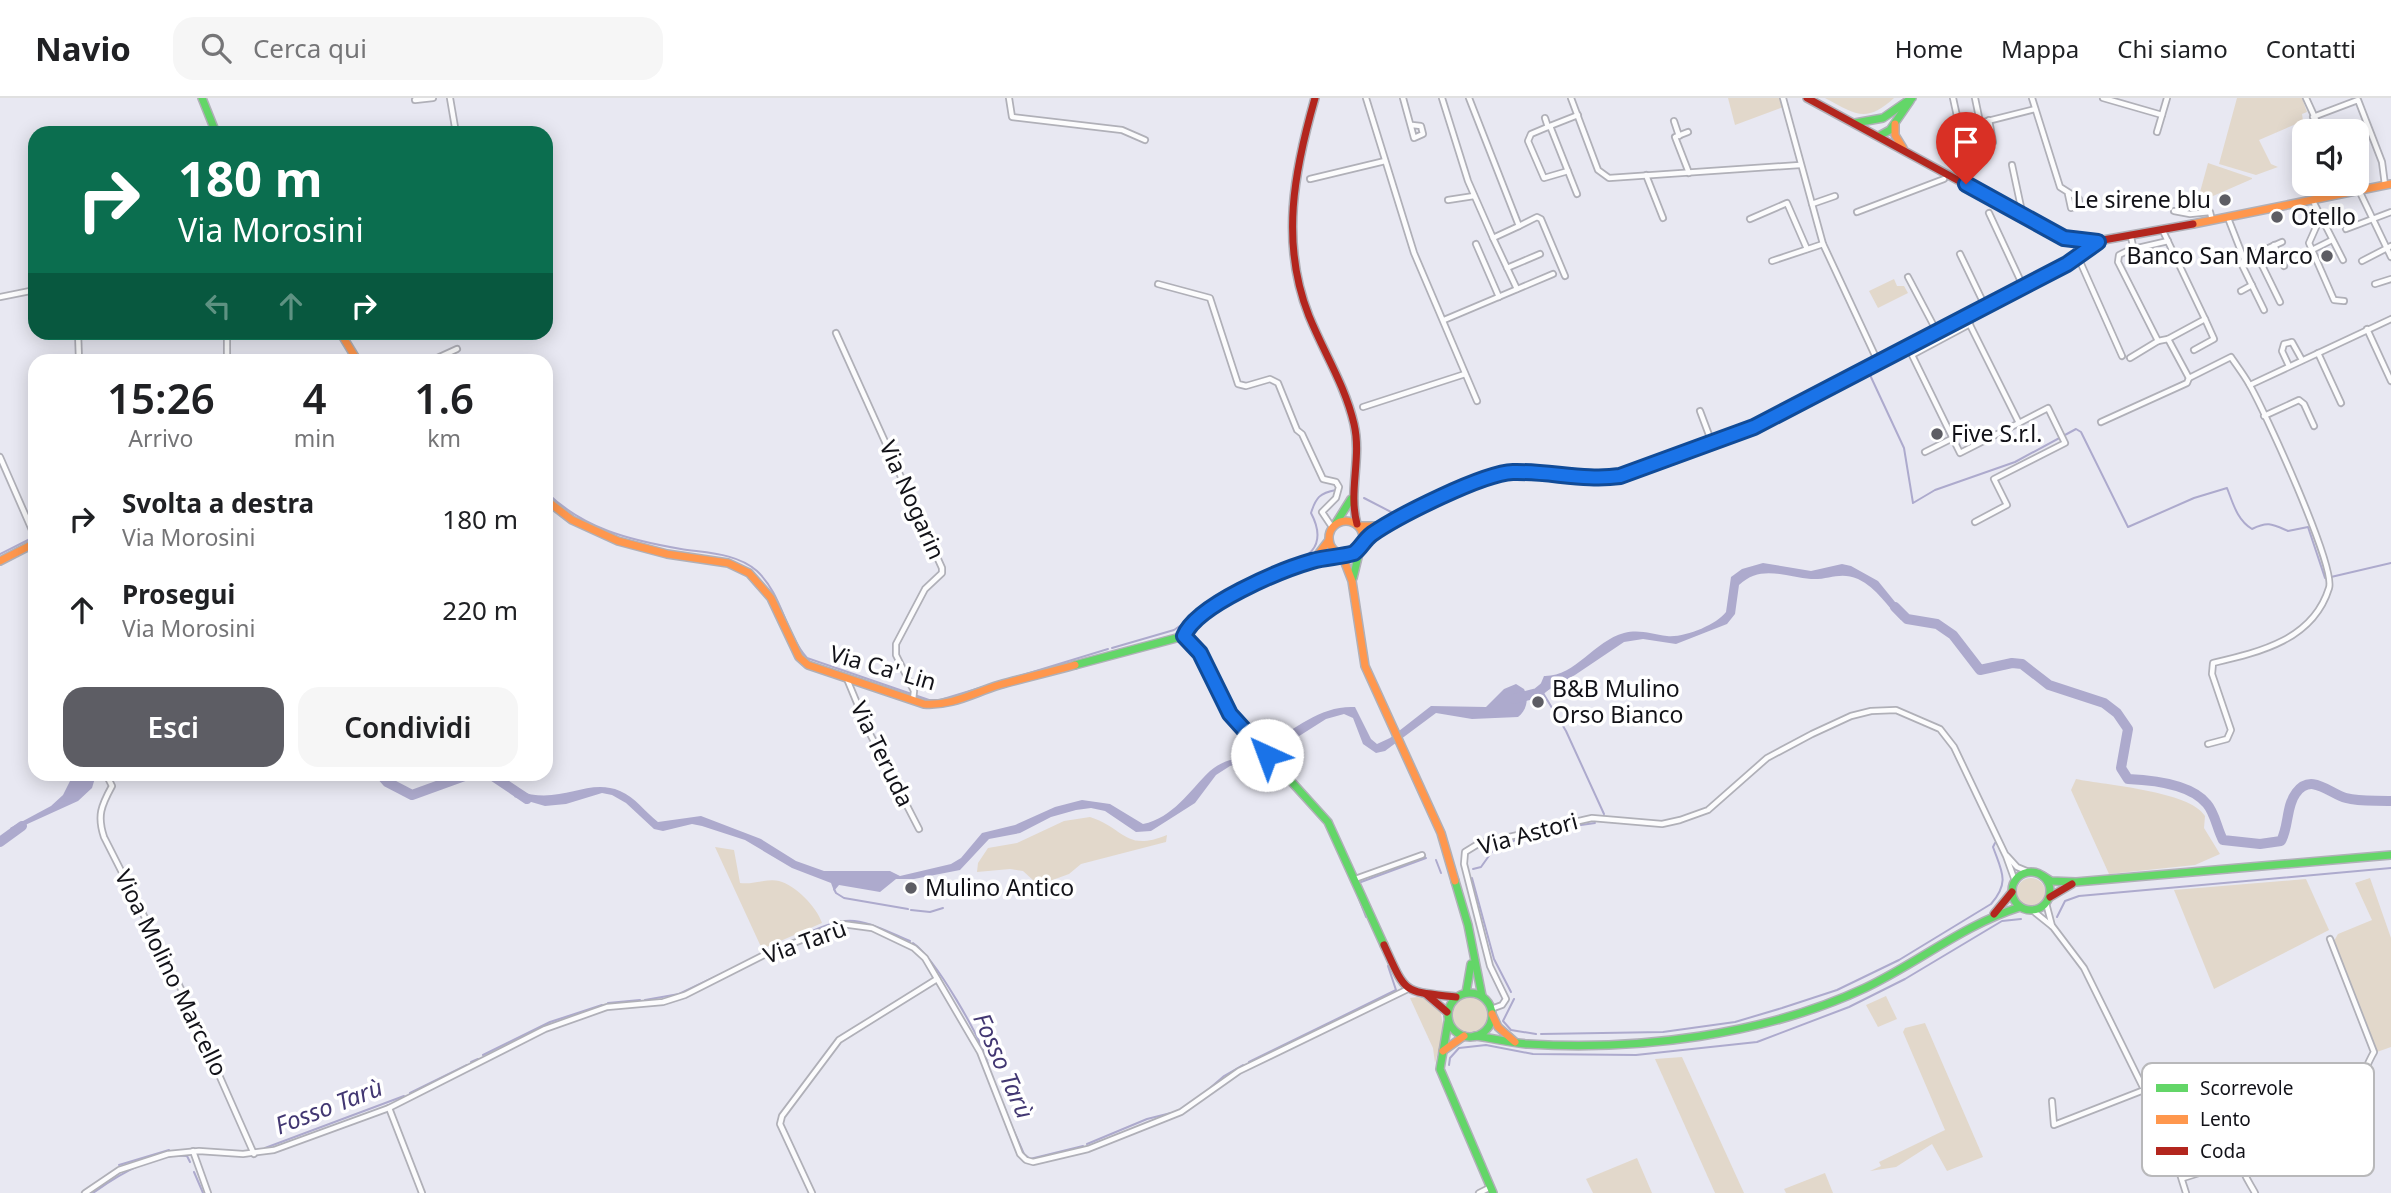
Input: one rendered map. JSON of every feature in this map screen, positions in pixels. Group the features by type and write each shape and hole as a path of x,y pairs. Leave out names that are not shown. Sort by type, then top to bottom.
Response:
{"street":[{"path":"202,98 213,126"},
{"path":"415,100 433,98"},
{"path":"450,98 455,126"},
{"path":"1009,98 1013,117 1122,130 1145,140"},
{"path":"1312,561 1329,540 1334,525 1352,498 1359,462 1353,417 1342,385 1306,308 1291,244 1290,202 1295,170 1315,98"},
{"path":"1366,98 1414,253 1477,401"},
{"path":"1403,98 1412,125"},
{"path":"1442,98 1474,195 1517,289"},
{"path":"1469,98 1519,226"},
{"path":"1571,98 1600,173 1609,178 1800,165"},
{"path":"1783,98 1823,244 1879,364"},
{"path":"1807,98 2064,238 2098,242 2131,237 2329,196"},
{"path":"1854,123 1883,118 1912,98"},
{"path":"1879,136 1895,123 1912,98"},
{"path":"1952,98 1964,148 1987,144 1993,140 1989,120"},
{"path":"1975,98 1987,144"},
{"path":"2032,98 2060,187 2066,193"},
{"path":"2103,98 2162,115"},
{"path":"2157,132 2167,98"},
{"path":"2306,98 2313,117 2358,100 2388,185 2369,186"},
{"path":"1960,128 2035,108"},
{"path":"1568,171 1548,179 1542,175 1528,137 1578,115"},
{"path":"1545,118 1577,194"},
{"path":"1879,136 1883,118"},
{"path":"1674,121 1679,136"},
{"path":"1895,123 1895,135 1904,150"},
{"path":"1688,132 1675,137 1689,173"},
{"path":"1310,180 1385,161"},
{"path":"2012,165 2021,207 2018,212"},
{"path":"1646,175 1663,218"},
{"path":"1857,212 1944,179"},
{"path":"1448,200 1474,195"},
{"path":"1811,204 1835,196"},
{"path":"2363,196 2389,247 2391,257"},
{"path":"2313,201 2343,260"},
{"path":"1750,219 1787,203 1807,249"},
{"path":"2174,211 2190,215 2210,212 2212,221"},
{"path":"2346,229 2391,212"},
{"path":"1989,213 2023,286"},
{"path":"2321,216 2309,243 2334,300 2344,301"},
{"path":"2228,217 2244,259 2242,265 2264,310"},
{"path":"1493,238 1537,218 1541,219 1565,276"},
{"path":"2164,231 2214,339 2194,350"},
{"path":"2131,237 2133,246 2119,256 2118,262 2158,341"},
{"path":"2312,250 2332,240"},
{"path":"2129,250 2168,241"},
{"path":"1334,525 1347,520 1374,528 1387,524 1496,475 1528,472 1603,478 1620,476 1712,443 1754,427 1879,364 1965,314 2078,257 2098,242"},
{"path":"2244,259 2282,242"},
{"path":"1476,244 1499,297"},
{"path":"1772,261 1823,244"},
{"path":"2274,246 2284,266"},
{"path":"2362,261 2389,247"},
{"path":"2256,253 2280,302"},
{"path":"1507,268 1539,254"},
{"path":"1960,254 1984,304"},
{"path":"2078,257 2122,356"},
{"path":"1444,320 1553,274"},
{"path":"1908,277 1936,330"},
{"path":"2375,284 2391,279"},
{"path":"1158,284 1210,298 1238,384 1246,386 1270,379 1278,383 1292,418 1303,433 1323,479 1336,482 1339,488 1336,498 1322,512 1334,525"},
{"path":"2241,291 2252,285"},
{"path":"0,297 28,291"},
{"path":"1965,314 2019,423"},
{"path":"2130,358 2158,341 2168,339 2205,319"},
{"path":"2250,385 2391,319"},
{"path":"1970,324 1912,355 1960,453 2048,408 2065,443 1994,479 2007,505 1975,522"},
{"path":"2367,329 2391,381"},
{"name":"Via Nogarin","path":"836,333 942,568 942,573 921,595 896,644 896,655 914,697"},
{"path":"2168,339 2189,378"},
{"path":"2289,366 2281,347 2284,344 2292,342 2302,360"},
{"path":"446,354 457,349"},
{"path":"2318,353 2341,403"},
{"path":"2101,422 2187,383 2189,378 2231,357 2250,385 2314,530 2329,577 2326,594 2304,628 2294,637 2246,655 2213,663 2212,674 2231,730 2227,739 2208,744"},
{"path":"1363,407 1465,374"},
{"path":"2264,416 2299,400 2304,404 2314,426"},
{"path":"1700,411 1712,443"},
{"path":"1925,452 1953,438"},
{"path":"0,457 28,521"},
{"path":"1352,498 1362,545 1353,579"},
{"name":"Via Ca' Lin","path":"553,506 566,518 594,532 633,545 723,562 747,571 767,592 803,661 847,679 914,697 932,705 1184,636"},
{"path":"1387,524 1350,555 1341,554 1312,561 1213,607 1188,626 1184,636 1200,653 1230,714 1328,822 1406,990 1456,997 1466,993 1482,996"},
{"path":"1329,540 1341,554 1353,579 1361,652 1387,717 1441,833 1457,884 1482,996 1498,1027 1515,1043"},
{"path":"0,561 28,547"},
{"name":"Via Teruda","path":"847,679 870,733 919,828"},
{"name":"Via Astori","path":"1492,1011 1506,999 1484,947 1464,864 1465,852 1478,844 1592,818 1662,824 1680,820 1708,810 1767,758 1851,716 1871,711 1896,710 1940,729 1954,747 2006,856"},
{"name":"Vioa Molino Marcello","path":"110,781 112,786 98,820 103,837 181,989 254,1154"},
{"path":"1355,879 1422,855"},
{"path":"2006,856 2017,867 2051,881 2076,882 2391,855"},
{"path":"1994,914 2012,892 2015,881 2006,856"},
{"path":"2015,881 2029,872"},
{"path":"2043,876 2050,885 2048,900 2053,927"},
{"path":"2032,910 2076,882"},
{"path":"2012,892 2020,907"},
{"path":"1443,1052 1464,1036 1515,1043 1670,1041 1765,1026 1817,1010 1877,982 1994,914 2020,907 2032,910 2053,927 2084,968 2142,1086"},
{"name":"Via Tarù","path":"85,1193 126,1167 168,1154 193,1151 254,1154 274,1150 330,1127 389,1108 545,1029 607,1007 663,1002 685,995 766,954 842,924 859,924 914,948 925,958 980,1052 1020,1154 1033,1162 1088,1149 1181,1112 1239,1072 1406,990"},
{"path":"2330,939 2374,1052 2370,1063"},
{"path":"1466,993 1471,979 1471,946"},
{"path":"812,1193 780,1124 782,1116 839,1040 937,979"},
{"path":"1422,991 1447,1012"},
{"path":"1456,997 1447,1012 1448,1022 1440,1069 1492,1190 1479,1193"},
{"path":"1475,1036 1488,1028 1492,1011"},
{"path":"1448,1022 1464,1036"},
{"path":"2052,1101 2054,1125 2142,1091"},
{"path":"389,1108 422,1193"},
{"path":"193,1151 208,1193"},
{"path":"2186,1193 2183,1178 2189,1176"},
{"path":"2246,1176 2255,1193"}],"shaded area":[{"path":"1728,98 1781,98 1783,107 1735,125"},
{"path":"1825,98 1894,98 1876,111 1860,114"},
{"path":"2237,98 2302,98 2307,112 2302,114 2303,119 2292,119 2292,126 2259,140 2271,164 2278,167 2256,175 2219,164"},
{"path":"2208,163 2252,178 2252,179 2197,203"},
{"path":"1894,279 1897,286 1904,286 1908,293 1878,308 1869,291"},
{"path":"1763,563 1811,571 1842,564 1851,566 1878,581 1904,613 1901,620 1871,587 1852,577 1811,579 1774,573 1756,575 1739,585 1735,614 1727,624 1676,644 1643,639 1624,642 1541,694 1539,688 1544,676 1565,671 1613,637 1635,632 1682,635 1715,622 1726,612 1731,577 1742,569"},
{"path":"1516,684 1524,689 1527,700 1518,717 1472,719 1436,713 1385,751 1376,753 1363,744 1353,718 1344,714 1326,719 1259,758 1230,766 1216,775 1195,803 1151,831 1136,832 1105,811 1091,808 1076,810 1051,817 1020,833 989,839 960,870 914,879 896,879 880,892 839,885 834,891 831,883 792,868 745,840 702,826 692,824 663,831 654,829 626,803 612,795 602,793 566,804 545,806 514,797 518,791 547,795 596,787 608,788 630,797 658,822 701,816 761,839 796,861 824,871 890,871 900,876 951,864 961,858 982,833 1015,825 1055,807 1082,800 1110,804 1143,824 1154,821 1180,803 1216,766 1264,748 1306,721 1329,710 1355,707 1371,739 1377,744 1390,738 1431,706 1486,707 1504,689"},
{"path":"2076,779 2165,795 2196,807 2205,816 2204,828 2220,854 2195,865 2109,874 2071,790"},
{"path":"70,781 94,781 92,788 78,801 12,831 10,828 51,806 63,795"},
{"path":"1090,817 1134,840 1153,840 1167,835 1166,842 1081,864 1069,874 1047,882 1034,881 1023,871 1010,869 977,872 978,863 988,848 1017,843 1064,821"},
{"path":"715,847 734,850 740,883 775,880 785,883 810,904 822,923 762,949"},
{"path":"2031,878 2041,882 2045,892 2041,902 2031,906 2021,902 2017,892 2021,882"},
{"path":"2370,878 2391,938 2391,1047 2377,1052 2334,941 2338,934 2372,920 2355,883"},
{"path":"2306,879 2329,930 2214,989 2174,890"},
{"path":"1469,994 1484,1000 1490,1015 1484,1030 1469,1036 1454,1030 1448,1015 1454,1000"},
{"path":"1886,996 1897,1019 1878,1027 1866,1005"},
{"path":"1410,998 1427,999 1440,1009 1444,1030 1435,1063 1433,1048"},
{"path":"1925,1023 1983,1157 1947,1171 1932,1144 1896,1167 1870,1171 1881,1166 1879,1162 1945,1130 1903,1032 1905,1028"},
{"path":"1682,1057 1744,1193 1715,1193 1655,1059"},
{"path":"1637,1158 1652,1193 1593,1193 1586,1179"},
{"path":"1825,1173 1833,1193 1786,1193 1784,1189"}],"waterway":[{"path":"1749,424 1866,366"},
{"path":"1870,375 1904,448 1913,503 1935,490 2015,462 2076,429 2081,432 2128,527 2194,498 2227,488 2239,516 2252,529 2266,524 2288,531 2308,527 2325,578"},
{"path":"1713,437 1740,427"},
{"path":"1520,469 1542,467 1608,473 1646,464 1707,439"},
{"path":"1276,572 1311,551 1318,536 1311,513 1313,508 1319,497 1336,490"},
{"path":"553,498 592,524 625,537 721,555 749,565 772,591 793,637 807,658 929,700 940,700 1108,649"},
{"path":"1364,498 1395,514 1413,507"},
{"path":"0,554 28,540"},
{"path":"2331,577 2391,563"},
{"path":"1112,648 1174,630 1223,596"},
{"path":"1895,607 1907,619 1937,624 1953,635 1980,670 2012,663 2022,664 2049,685 2104,703 2117,713 2128,729 2121,768 2128,779 2170,784 2200,797 2212,812 2223,840 2260,844 2281,841 2293,798 2308,784 2321,786 2351,799 2391,801"},
{"path":"1514,699 1537,693 1548,684"},
{"name":"Fosso Tarù","path":"1543,693 1566,731 1604,814"},
{"path":"386,781 412,795 451,781"},
{"path":"500,781 527,799"},
{"name":"Fosso Tarù","path":"1581,825 1595,823"},
{"path":"0,842 22,826"},
{"name":"Fosso Tarù","path":"1562,830 1573,827"},
{"name":"Fosso Tarù","path":"1541,835 1557,831"},
{"name":"Fosso Tarù","path":"1484,847 1537,836"},
{"path":"1541,1034 1663,1032 1735,1022 1837,990 1899,960 1991,904 2001,889 2003,877 1993,847 1995,843"},
{"path":"1473,869 1481,867 1496,846"},
{"name":"Fosso Tarù","path":"1361,882 1426,858"},
{"path":"1436,860 1441,873"},
{"path":"2057,917 2065,901 2079,896 2391,868"},
{"path":"1472,878 1494,959 1511,992"},
{"name":"Fosso Tarù","path":"1354,886 1366,917"},
{"path":"834,889 844,898 908,909"},
{"path":"911,910 930,912 943,908"},
{"path":"1449,1065 1450,1058 1459,1048 1486,1045 1533,1054 1636,1055 1757,1042 1849,1007 1905,979 2002,921 2021,919"},
{"name":"Fosso Tarù","path":"796,938 830,924 853,921 877,927 910,941"},
{"name":"Fosso Tarù","path":"645,1000 679,994 790,941"},
{"name":"Fosso Tarù","path":"913,943 945,981 977,1037 988,1065"},
{"name":"Fosso Tarù","path":"1249,1062 1396,990 1388,966"},
{"path":"1514,999 1503,1021 1511,1030 1536,1034"},
{"name":"Fosso Tarù","path":"608,1003 640,1000"},
{"name":"Fosso Tarù","path":"483,1055 550,1022 602,1005"},
{"name":"Fosso Tarù","path":"471,1062 478,1059"},
{"name":"Fosso Tarù","path":"410,1093 467,1065"},
{"name":"Fosso Tarù","path":"1202,1095 1224,1076 1243,1065"},
{"name":"Fosso Tarù","path":"265,1148 404,1096"},
{"name":"Fosso Tarù","path":"1087,1144 1147,1119 1171,1113"},
{"name":"Fosso Tarù","path":"1013,1129 1024,1154 1030,1159 1083,1146"},
{"name":"Fosso Tarù","path":"119,1165 169,1150"},
{"path":"93,1193 125,1172 150,1161 187,1156 190,1162"},
{"path":"194,1172 203,1193"}],"traffic: fast":[{"path":"202,98 213,126"},
{"path":"1855,123 1883,118 1912,98"},
{"path":"1879,136 1890,130 1910,101"},
{"path":"1363,542 1412,511 1499,475 1526,472 1620,476 1769,420 1801,404"},
{"path":"1336,523 1351,499"},
{"path":"1353,578 1360,549"},
{"path":"1184,636 1198,619 1233,593 1275,574 1339,554"},
{"path":"1075,665 1184,636"},
{"path":"1184,636 1200,653 1230,714 1328,822 1384,945"},
{"path":"2043,876 2051,881 2076,882 2391,855"},
{"path":"2031,872 2045,877 2050,891 2045,905 2031,910 2017,905 2012,891 2017,877 2031,872"},
{"path":"1455,881 1468,925 1482,996"},
{"path":"1475,1036 1528,1044 1613,1045 1656,1042 1743,1028 1785,1018 1865,988 1979,924 2020,907"},
{"path":"1466,993 1471,964"},
{"path":"1470,993 1479,994 1486,999 1491,1006 1492,1015 1491,1024 1486,1031 1479,1036 1470,1037 1461,1036 1454,1031 1449,1024 1448,1015 1449,1006 1454,999 1461,994 1470,993"},
{"path":"1448,1022 1440,1069 1493,1193"}],"traffic: slow":[{"path":"1895,124 1895,135 1903,148"},
{"path":"2193,224 2391,184"},
{"path":"1801,404 2050,271 2098,242"},
{"path":"345,340 353,354"},
{"path":"553,505 572,520 618,541 667,554 728,563 749,573 771,598 799,657 808,665 924,704 953,701 999,685 1075,665"},
{"path":"1346,521 1358,526 1363,538 1358,550 1346,555 1334,550 1329,538 1334,526 1346,521"},
{"path":"1359,526 1380,526"},
{"path":"1313,561 1329,540"},
{"path":"0,561 28,547"},
{"path":"1342,555 1352,581 1365,666 1441,833 1455,881"},
{"path":"1492,1014 1498,1027 1515,1042"},
{"path":"1443,1051 1464,1036"}],"traffic: jam":[{"path":"1315,98 1296,180 1293,207 1295,261 1309,316 1340,382 1354,424 1357,449 1354,499 1357,524"},
{"path":"1807,98 2064,238 2092,242 2193,224"},
{"path":"2050,897 2072,884"},
{"path":"1994,914 2012,892"},
{"path":"1384,945 1397,973 1408,988 1456,997"},
{"path":"1426,994 1447,1012"}],"place":[{"name":"Le sirene blu","path":"2225,200"},
{"name":"Otello","path":"2277,217"},
{"name":"Banco San Marco","path":"2327,256"},
{"name":"Five S.r.l.","path":"1937,434"},
{"name":"B&B Mulino Orso Bianco","path":"1538,702"},
{"name":"Mulino Antico","path":"911,888"}],"route":[{"path":"1267,755 1230,714 1200,653 1191,639 1184,636 1188,626 1194,621 1213,607 1251,587 1312,561 1339,554 1350,555 1360,548 1367,538 1387,524 1496,475 1528,472 1603,478 1620,476 1754,427 1879,364 1965,314 2067,264 2098,242 2064,238 1966,184"}]}
